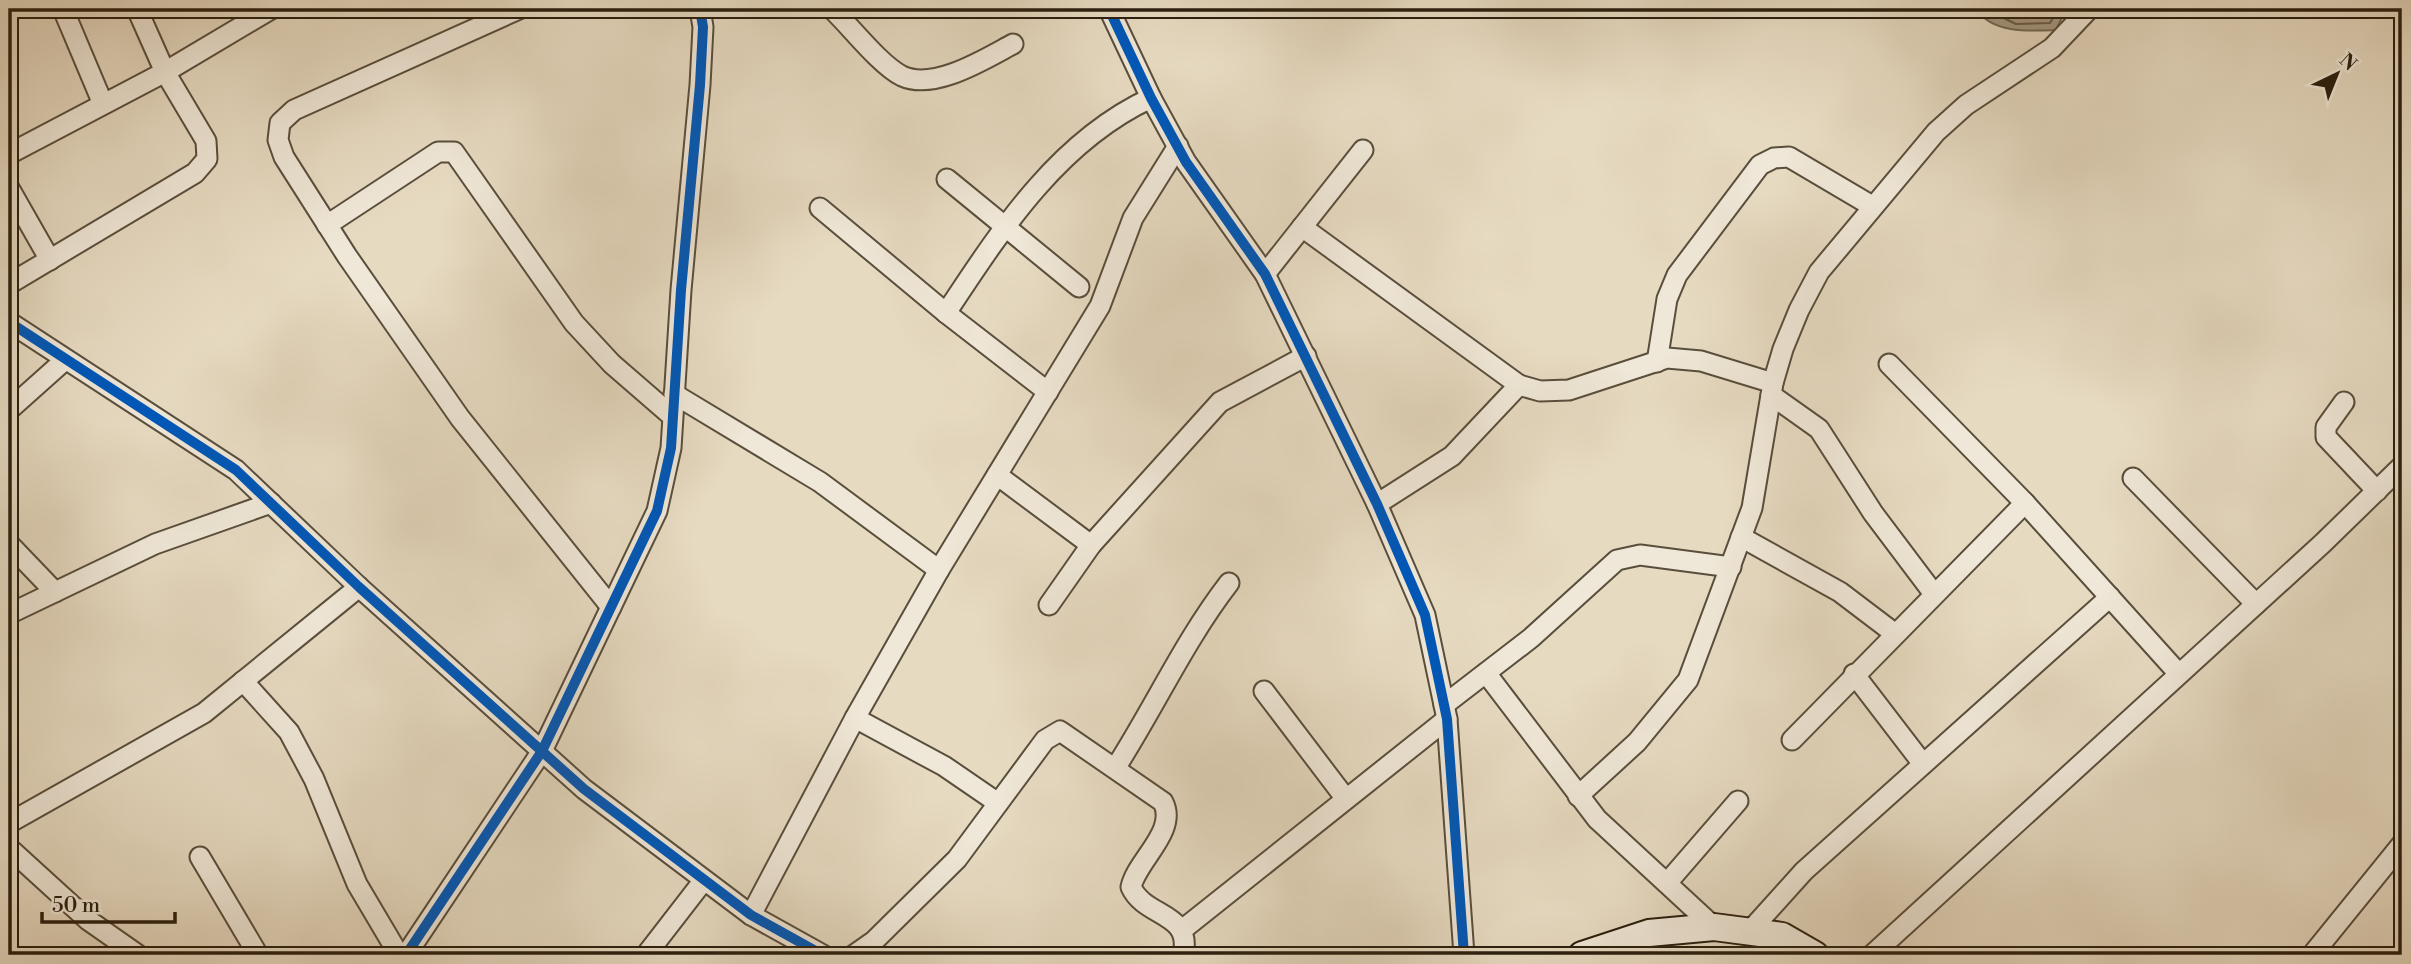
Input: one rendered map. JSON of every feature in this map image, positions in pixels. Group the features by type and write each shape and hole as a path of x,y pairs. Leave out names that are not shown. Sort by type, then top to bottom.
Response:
{"main road":[{"path":"1582,955 1649,933 1714,927 1782,936 1815,955"}],"street":[{"path":"63,9 103,104"},
{"path":"9,284 195,173 207,159 206,141 165,72 136,9"},
{"path":"9,155 165,72 271,9"},
{"path":"519,9 285,116 277,131 284,157 327,225 460,418 611,607"},
{"path":"406,955 542,751 657,511 671,448 700,85 703,27 700,9"},
{"path":"832,9 891,68 912,80 952,74 1013,44"},
{"path":"1109,9 1150,98 1178,146 1265,274 1377,504 1425,615 1445,712 1464,955"},
{"path":"1578,796 1637,742 1688,680 1752,508 1772,389 1799,310 1819,272 1936,132 1966,105 2052,48 2089,9"},
{"path":"946,313 1004,225 1088,136 1123,110 1150,98"},
{"path":"751,915 855,718 939,570 1104,299 1133,218 1178,146"},
{"path":"1265,274 1363,150"},
{"path":"327,225 438,152 454,152 574,323 612,363 673,416"},
{"path":"1657,362 1667,299 1676,275 1760,165 1774,158 1789,157 1872,206"},
{"path":"947,179 1079,287"},
{"path":"9,188 50,260"},
{"path":"820,208 946,313 1048,392"},
{"path":"1302,227 1519,385 1540,391 1569,390 1667,358 1701,361 1772,389 1819,429 1873,513 1934,594"},
{"path":"9,322 236,470 359,587 584,789 751,915 822,955"},
{"path":"1049,605 1091,545 1220,402 1306,356"},
{"path":"9,410 65,360"},
{"path":"1889,364 2025,503 2179,674"},
{"path":"1377,504 1452,456 1519,385"},
{"path":"674,394 820,482 939,570"},
{"path":"2344,402 2326,427 2326,437 2377,491"},
{"path":"1872,955 2256,604 2402,466"},
{"path":"997,475 1091,545"},
{"path":"2133,478 2256,604"},
{"path":"9,614 155,544 271,503"},
{"path":"1792,740 1894,633 2025,503"},
{"path":"1741,537 1840,592 1894,633"},
{"path":"9,544 55,592"},
{"path":"1182,930 1346,799 1617,560 1640,555 1731,567"},
{"path":"1116,767 1155,706 1196,626 1228,583"},
{"path":"9,824 204,713 359,587"},
{"path":"1749,932 1804,871 2110,597"},
{"path":"1486,673 1578,796 1714,927"},
{"path":"1854,674 1923,764"},
{"path":"243,681 289,732 314,779 357,884 399,955"},
{"path":"1264,691 1346,799"},
{"path":"855,718 944,766 998,803"},
{"path":"854,955 874,941 957,859 1045,740 1055,731 1065,733 1155,794 1168,811 1164,827 1131,887 1139,898 1182,930 1185,937 1183,955"},
{"path":"1667,883 1738,801"},
{"path":"2312,955 2402,844"},
{"path":"9,848 88,920 138,955"},
{"path":"200,858 258,955"},
{"path":"646,955 704,880"}],"water":[{"path":"1977,9 2066,9 2056,30 2036,31 2002,27 1983,17"}],"cycle path":[{"path":"406,955 542,751 657,511 671,448 681,290 700,85 703,27 700,9"},
{"path":"1109,9 1151,98 1186,162 1265,274 1377,504 1425,615 1447,719 1464,955"},
{"path":"9,322 236,470 359,587 584,789 751,915 823,955"}]}
